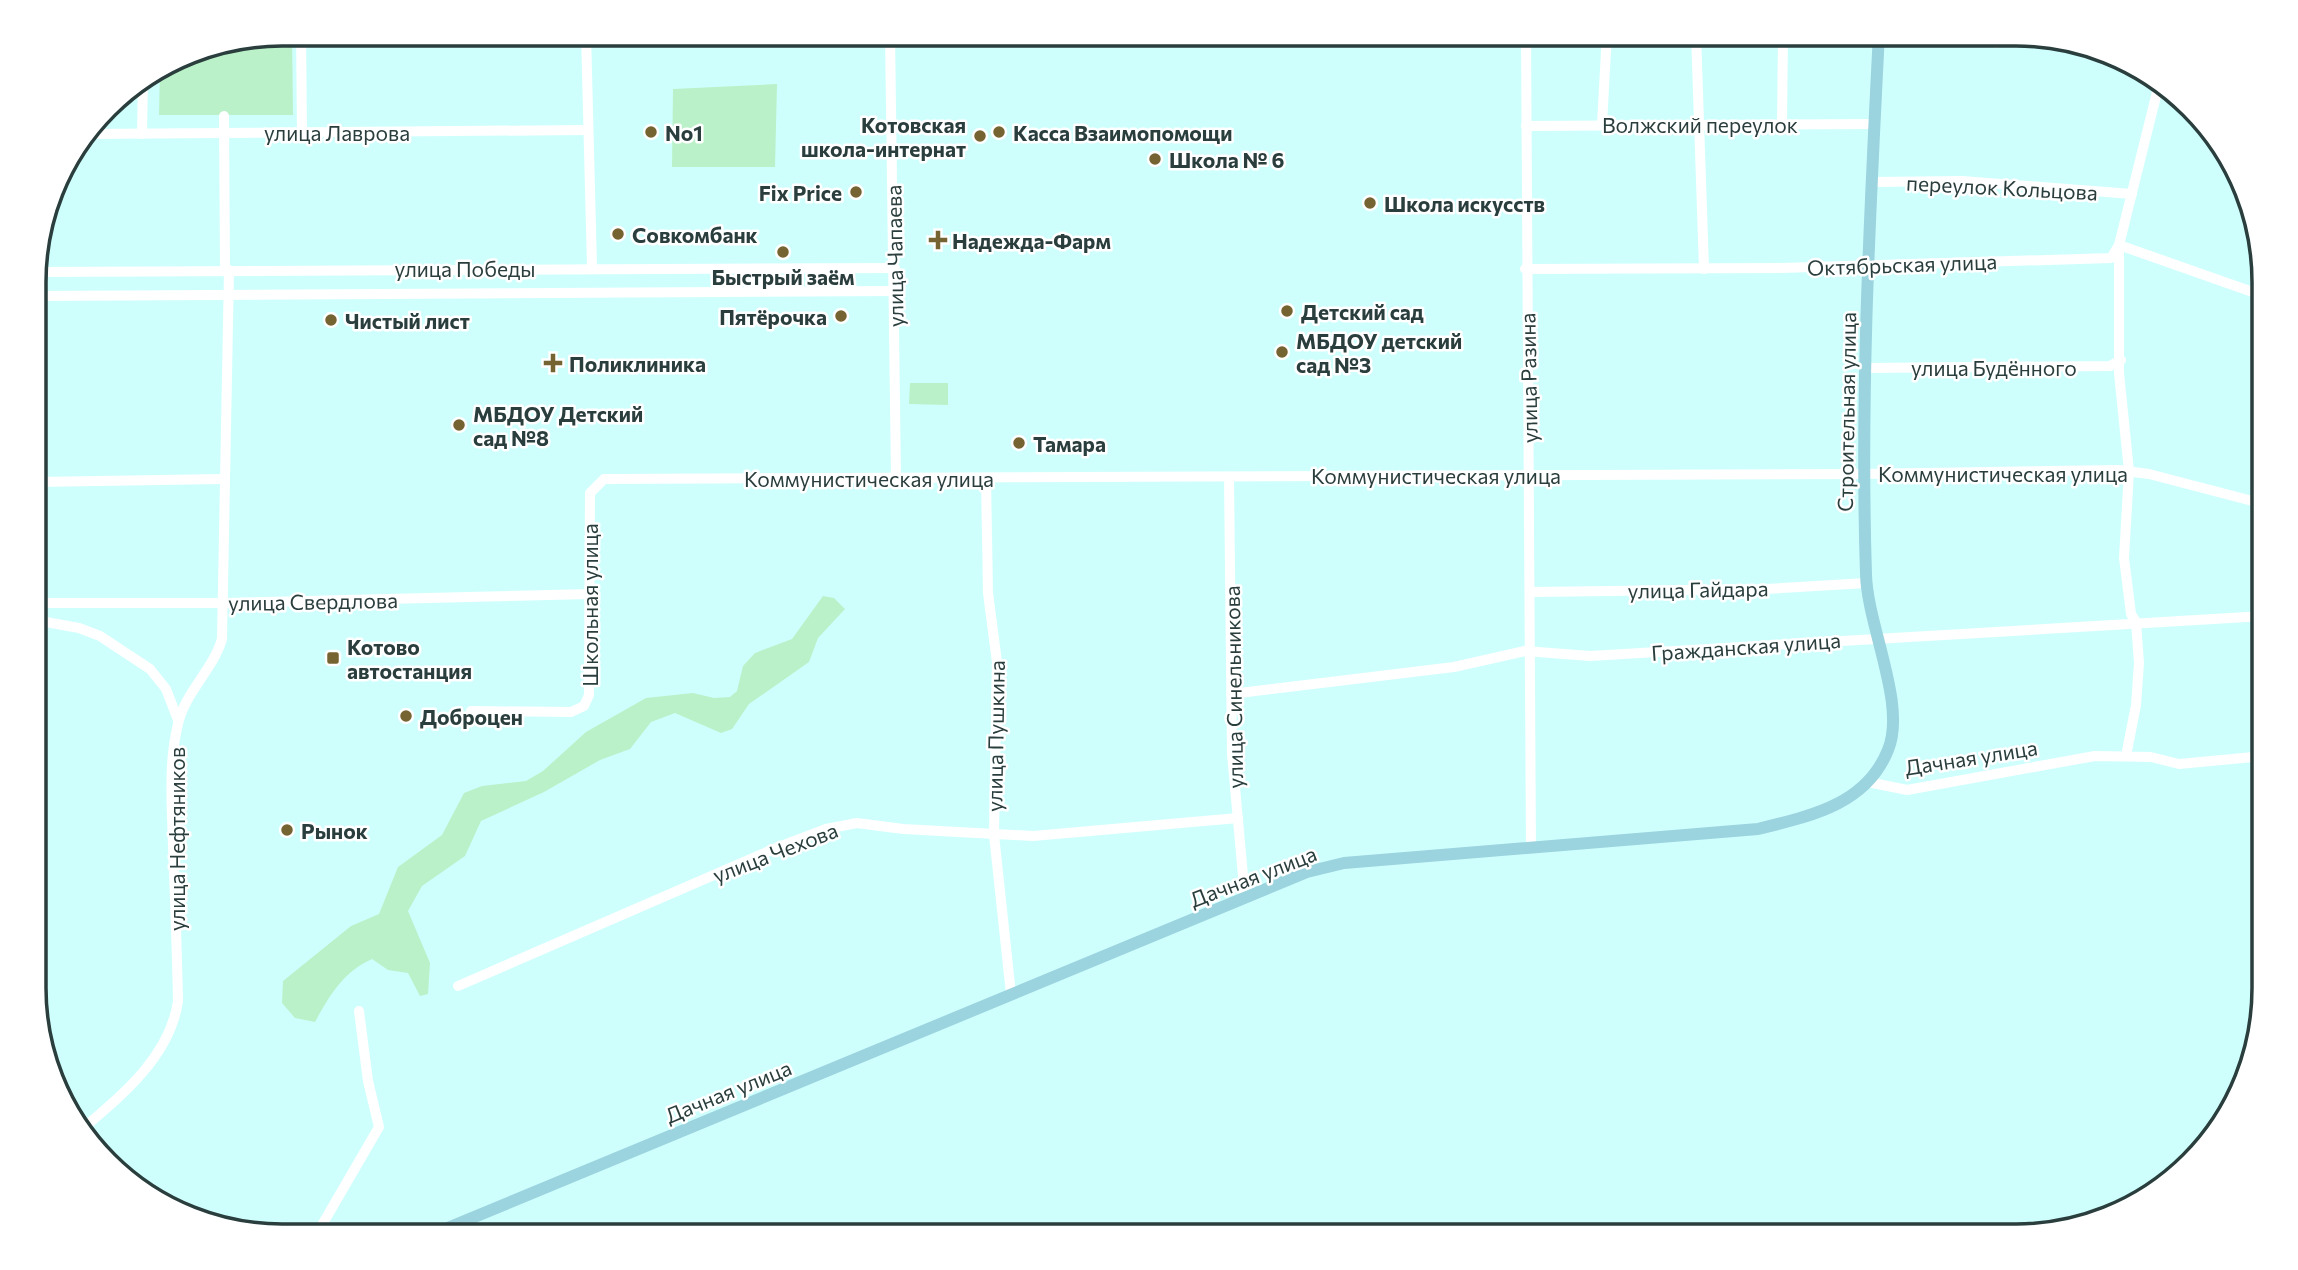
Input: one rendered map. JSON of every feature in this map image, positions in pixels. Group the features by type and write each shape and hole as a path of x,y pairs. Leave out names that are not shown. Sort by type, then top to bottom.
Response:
{"main road":[{"name":"Строительная улица","path":"1868,782 1882,765 1890,747 1895,711 1876,638 1866,583 1863,474 1868,263 1878,46"},
{"name":"Дачная улица","path":"457,1224 1307,872 1343,863 1758,829 1821,813 1847,800 1868,782"}],"street":[{"path":"301,46 302,133"},
{"path":"586,46 592,267"},
{"name":"улица Чапаева","path":"890,46 896,478"},
{"name":"улица Разина","path":"1526,46 1525,270 1531,592 1531,848"},
{"path":"1602,124 1606,46"},
{"path":"1697,46 1704,269"},
{"path":"1782,125 1783,46"},
{"path":"142,134 143,91"},
{"path":"2126,756 2136,705 2139,663 2136,622 2131,614 2124,558 2129,471 2121,360 2119,245 2157,92"},
{"name":"улица Нефтяников","path":"88,1124 144,1070 164,1046 175,1024 178,1002 173,747 178,720 193,691 216,659 222,639 224,603 223,479 228,296 224,116"},
{"name":"Волжский переулок","path":"1526,127 1602,124 1875,124"},
{"name":"улица Лаврова","path":"98,134 587,130"},
{"name":"переулок Кольцова","path":"1872,182 1962,181 2132,194"},
{"path":"2119,245 2252,292"},
{"name":"Октябрьская улица","path":"1525,270 1704,269 2111,258 2119,245"},
{"name":"улица Победы","path":"47,272 592,267 895,268"},
{"name":"улица Победы","path":"46,296 895,291"},
{"name":"улица Будённого","path":"1865,368 2110,366 2121,360"},
{"name":"Коммунистическая улица","path":"604,478 2129,471 2252,501"},
{"name":"улица Синельникова","path":"1229,477 1232,754 1245,898"},
{"name":"Школьная улица","path":"471,711 570,712 584,706 589,695 590,493 604,478"},
{"name":"улица Пушкина","path":"986,478 988,593 997,662 994,835 1011,994"},
{"path":"46,482 223,479"},
{"name":"улица Гайдара","path":"1531,592 1766,589 1866,583"},
{"name":"улица Свердлова","path":"46,603 224,603 590,594"},
{"name":"Гражданская улица","path":"1231,694 1454,667 1500,655 1531,653 1590,656 2252,617"},
{"path":"46,622 79,628 100,636 150,669 166,689 178,720"},
{"name":"Дачная улица","path":"1868,782 1907,790 2095,756 2151,757 2179,764 2252,757"},
{"name":"улица Чехова","path":"458,986 776,848 826,829 857,823 1033,836 1238,818"},
{"path":"323,1224 379,1128 368,1081 359,1011"}],"green space":[{"path":"292,46 293,115 159,115 160,79 163,77 191,63 235,50"},
{"path":"777,84 775,167 672,167 673,89"},
{"path":"910,383 948,383 948,405 909,404"},
{"path":"823,596 834,598 845,609 818,638 809,662 749,704 732,729 721,733 675,713 651,722 630,749 600,760 544,792 481,821 465,856 422,886 408,911 430,963 428,994 420,996 408,973 388,970 372,959 345,978 315,1022 295,1018 282,1003 283,981 351,926 379,914 398,867 442,835 464,793 482,786 526,781 543,771 586,732 646,698 693,693 714,698 730,697 737,691 743,666 755,653 792,639"}],"place":[{"name":"No1","path":"651,132"},
{"name":"Касса Взаимопомощи","path":"999,132"},
{"name":"Котовская школа-интернат","path":"980,136"},
{"name":"Школа № 6","path":"1155,159"},
{"name":"Fix Price","path":"856,192"},
{"name":"Школа искусств","path":"1370,203"},
{"name":"Совкомбанк","path":"618,234"},
{"name":"Надежда-Фарм","path":"938,240"},
{"name":"Быстрый заём","path":"783,252"},
{"name":"Детский сад","path":"1287,311"},
{"name":"Пятёрочка","path":"841,316"},
{"name":"Чистый лист","path":"331,320"},
{"name":"МБДОУ детский сад №3","path":"1282,352"},
{"name":"Поликлиника","path":"553,363"},
{"name":"МБДОУ Детский сад №8","path":"459,425"},
{"name":"Тамара","path":"1019,443"},
{"name":"Котово автостанция","path":"333,658"},
{"name":"Доброцен","path":"406,716"},
{"name":"Рынок","path":"287,830"}]}
